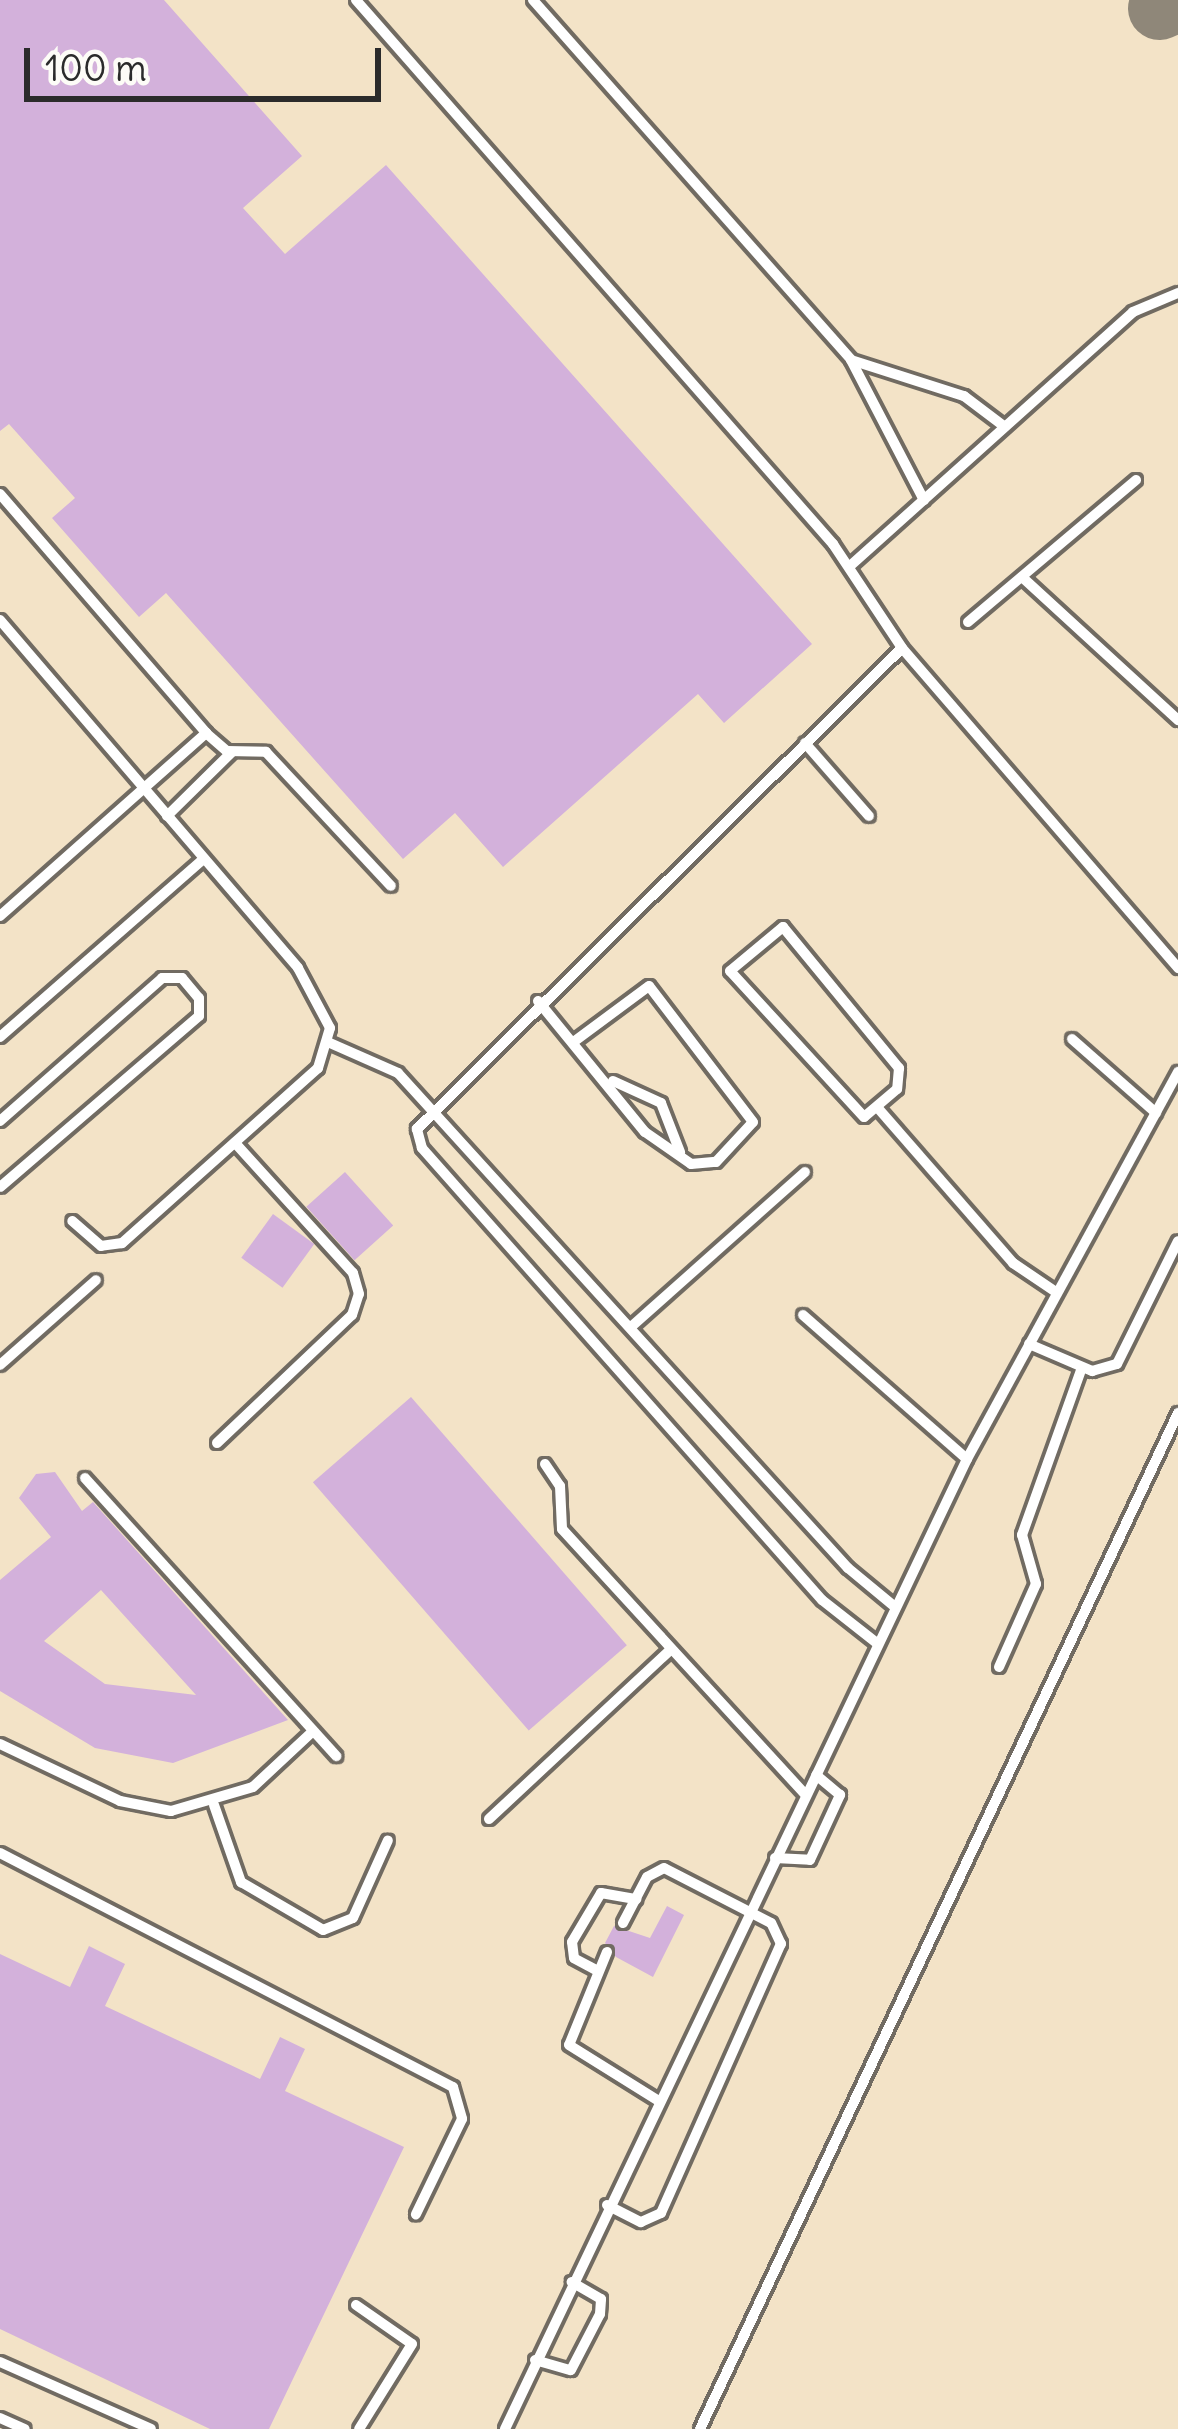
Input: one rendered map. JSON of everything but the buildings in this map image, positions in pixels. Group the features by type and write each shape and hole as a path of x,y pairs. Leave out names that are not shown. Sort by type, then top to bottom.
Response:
{"lane":[{"path":"356,0 850,566 902,648 1178,968"},
{"path":"533,0 851,360 924,500"},
{"path":"850,566 1133,312 1178,293"},
{"path":"851,360 964,396 1005,427"},
{"path":"968,622 1136,480"},
{"path":"0,494 206,733 232,752 266,752 391,886"},
{"path":"1022,577 1178,720"},
{"path":"0,620 308,981 330,1043 318,1068 115,1247 72,1221"},
{"path":"878,1644 822,1600 422,1148 429,1107 902,648"},
{"path":"0,916 206,733"},
{"path":"805,743 868,816"},
{"path":"167,816 232,752"},
{"path":"0,1037 203,859"},
{"path":"773,926 898,1068 900,1084 877,1106 852,1115 733,974 735,956 773,926"},
{"path":"0,1121 162,978 182,978 200,998 199,1016 3,1180"},
{"path":"538,1001 575,1041 614,1081 645,1132 680,1152 710,1165 753,1116 654,989 633,988 575,1041"},
{"path":"1072,1039 1156,1113"},
{"path":"330,1043 382,1059 895,1607"},
{"path":"505,2429 657,2100 968,1459 1178,1072"},
{"path":"614,1081 661,1103 680,1152"},
{"path":"877,1106 1012,1263 1056,1292"},
{"path":"217,1443 352,1315 359,1294 353,1273 235,1143"},
{"path":"631,1327 806,1172"},
{"path":"1029,1344 1082,1366 1122,1359 1178,1241"},
{"path":"0,1365 96,1280"},
{"path":"802,1315 968,1459"},
{"path":"1000,1667 1036,1584 1022,1534 1082,1366"},
{"path":"700,2429 1178,1413"},
{"path":"545,1464 560,1486 558,1524 669,1651 806,1794"},
{"path":"85,1478 336,1756"},
{"path":"489,1819 669,1651"},
{"path":"0,1744 136,1806 214,1805 265,1778 313,1731"},
{"path":"775,1858 810,1861 840,1795 816,1774"},
{"path":"214,1805 241,1882 323,1930 349,1923 388,1840"},
{"path":"0,1852 453,2087 462,2119 416,2214"},
{"path":"607,2205 641,2222 661,2213 781,1944 776,1927 664,1868 636,1899 623,1923"},
{"path":"598,1971 574,1958 572,1942 601,1893 636,1899"},
{"path":"608,1952 569,2045 657,2100"},
{"path":"535,2360 571,2370 600,2314 601,2299 571,2282"},
{"path":"356,2305 412,2344 359,2429"},
{"path":"0,2362 151,2429"},
{"path":"0,2418 25,2429"}],"taxiway":[{"path":"1159,8 1177,0"}]}
